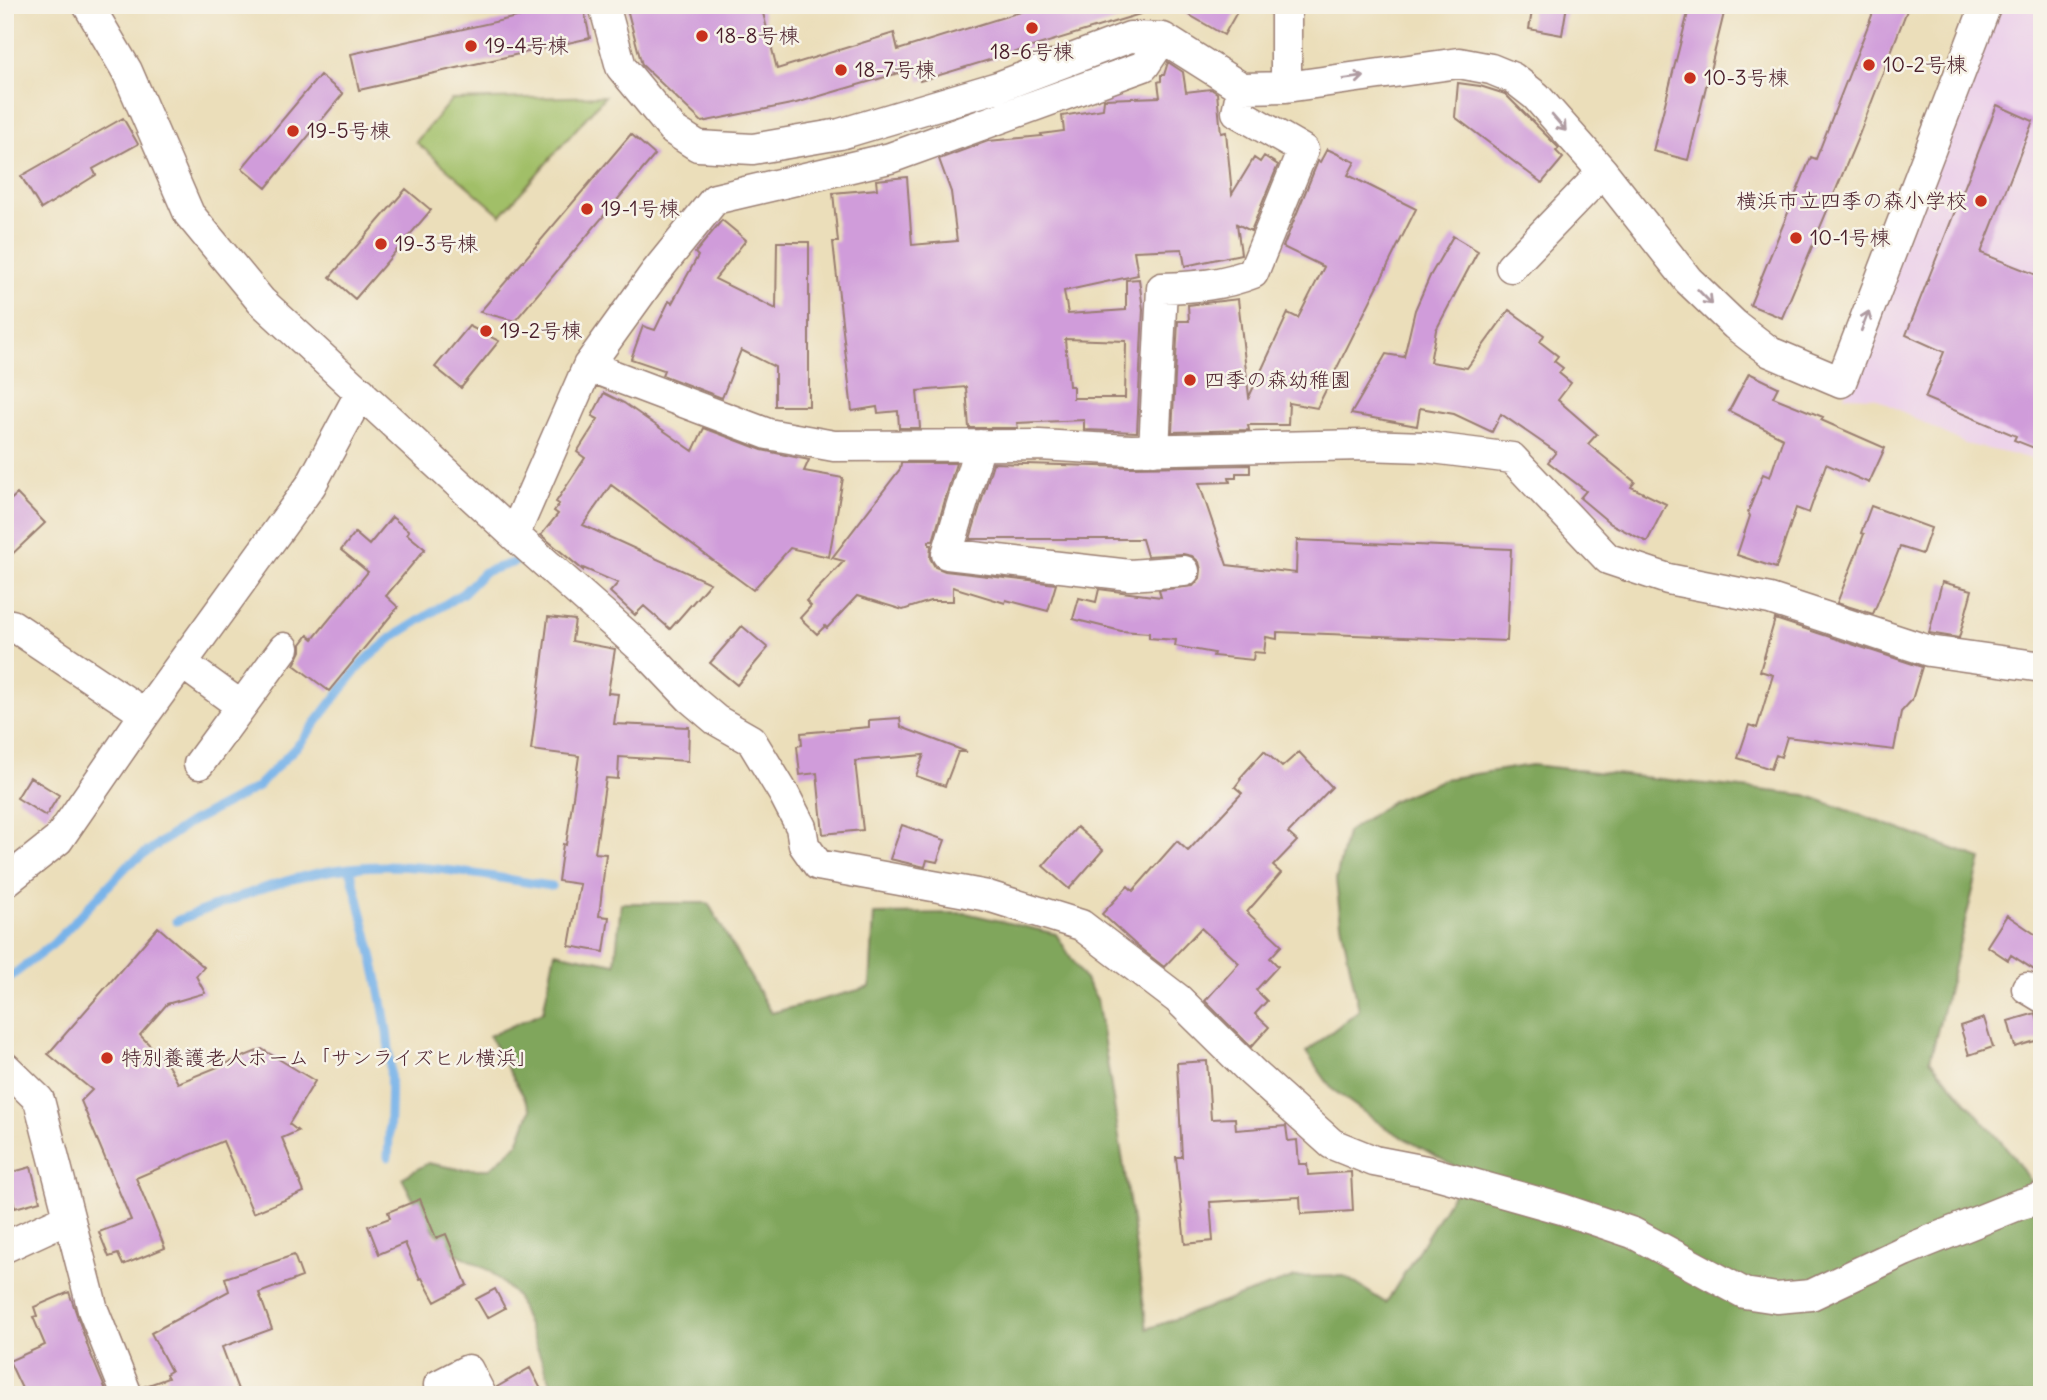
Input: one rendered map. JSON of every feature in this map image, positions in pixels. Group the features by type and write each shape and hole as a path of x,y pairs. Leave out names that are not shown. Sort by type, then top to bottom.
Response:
{"street":[{"path":"88,5 127,71 189,214 261,301 514,535 647,653 690,698 716,720 751,740 784,794 801,827 804,845 818,864 988,896 1081,925 1178,999 1252,1072 1332,1144 1374,1161 1426,1171 1562,1209 1633,1233 1744,1293 1777,1298 1811,1295 1904,1251 2042,1198"},
{"path":"604,5 621,67 673,130 698,146 753,149 840,134 998,87 1129,37 1163,38 1242,88 1286,87 1459,62 1491,69 1513,78 1536,96 1603,172 1688,280 1735,325 1770,352 1841,382 1986,5"},
{"path":"1286,5 1286,87"},
{"path":"514,535 588,366 655,273 715,199 890,158 1144,66 1163,38"},
{"path":"1154,450 1162,288 1229,282 1253,273 1303,150 1237,112 1242,88"},
{"path":"1511,267 1603,172"},
{"path":"588,366 768,434 834,446 979,445 1154,450 1364,444 1425,447 1512,458 1608,559 1668,579 1770,599 1929,651 2042,667"},
{"path":"5,882 58,840 145,714 311,485 361,393"},
{"path":"979,445 947,554 1130,575 1184,571"},
{"path":"5,624 12,625 145,714"},
{"path":"199,764 284,648"},
{"path":"182,663 241,706"},
{"path":"5,1067 39,1100 93,1310 127,1395"},
{"path":"5,1247 68,1218"},
{"path":"439,1385 468,1370 481,1395"}],"shaded area":[{"name":"横浜市立四季の森小学校","path":"1997,5 2042,5 2042,461 1965,444 1874,397 1844,396"}],"green space":[{"path":"605,96 501,215 416,142 451,100"},
{"path":"1532,765 1806,795 1981,859 1930,1060 2011,1153 2042,1199 2042,1395 556,1395 516,1296 490,1271 450,1250 419,1211 402,1178 428,1163 459,1169 490,1169 518,1143 531,1109 489,1036 543,1012 555,952 615,964 621,903 708,903 771,1013 870,987 874,914 966,913 1056,934 1097,999 1147,1329 1295,1277 1344,1276 1386,1303 1466,1173 1386,1128 1332,1089 1306,1052 1359,1010 1341,923 1336,880 1347,832 1394,800 1444,779"}],"building":[{"name":"19-4号棟","path":"571,5 583,5 590,38 359,90 351,54"},
{"path":"626,5 761,5 777,69 894,33 898,50 1043,5 1149,5 1150,11 920,81 916,68 796,103 702,122 642,65"},
{"path":"1172,5 1241,5 1224,35"},
{"path":"1533,5 1567,5 1562,35 1529,29"},
{"name":"10-3号棟","path":"1690,5 1726,5 1688,160 1653,151"},
{"path":"1876,5 1909,5 1859,135 1782,318 1750,305 1811,157 1816,159"},
{"path":"1168,62 1183,72 1186,92 1211,89 1217,93 1221,133 1226,132 1232,194 1254,158 1260,162 1264,156 1278,165 1251,231 1237,224 1241,254 1185,266 1182,249 1134,251 1138,275 1064,291 1068,314 1126,310 1126,280 1139,279 1143,309 1137,432 1084,430 1084,420 1017,423 1018,428 969,428 966,387 917,391 920,428 899,428 898,411 878,413 877,407 852,411 833,242 838,242 833,193 877,189 876,180 907,177 912,245 957,241 951,192 939,159 988,141 1064,131 1062,116 1103,109 1104,99 1160,97 1158,82 1161,81 1161,75 1164,75","holes":["1065,339 1126,341 1125,398 1073,398 1073,386 1069,386"]},
{"name":"19-5号棟","path":"320,75 343,94 266,188 242,168"},
{"path":"1458,83 1505,94 1559,148 1556,151 1563,158 1542,183 1455,117"},
{"path":"1997,105 2033,121 1981,253 2042,277 2042,451 2014,440 2016,436 1925,398 1944,352 1906,335"},
{"path":"123,118 138,144 93,169 96,175 41,209 21,176"},
{"name":"19-1号棟","path":"631,134 655,155 515,321 480,312"},
{"path":"1327,149 1355,162 1348,175 1416,209 1317,408 1289,403 1288,425 1248,425 1249,430 1172,432 1178,321 1189,321 1188,305 1238,299 1249,397 1288,313 1298,318 1324,267 1283,247 1318,161 1320,162"},
{"name":"19-3号棟","path":"406,189 431,210 355,299 330,277"},
{"path":"722,220 746,240 715,279 776,309 777,242 809,242 809,406 775,406 775,367 741,350 722,398 662,375 664,370 631,359 643,326 655,330 669,301 672,303 698,256 695,253"},
{"path":"1453,236 1478,251 1436,330 1430,362 1467,368 1509,310 1544,335 1540,342 1558,356 1554,361 1563,368 1559,373 1571,383 1558,400 1597,434 1588,444 1635,482 1631,487 1666,504 1647,542 1611,524 1580,498 1586,491 1548,462 1556,452 1501,414 1492,432 1454,414 1420,408 1417,426 1351,414 1386,354 1404,357 1415,310 1430,276"},
{"path":"469,326 499,341 461,388 435,367"},
{"path":"1749,373 1778,387 1773,397 1823,417 1821,420 1885,448 1869,483 1826,464 1809,513 1796,508 1776,568 1737,555 1750,516 1748,512 1763,474 1770,477 1783,438 1729,411"},
{"path":"604,393 624,403 693,451 704,428 762,450 809,460 804,471 843,478 829,557 790,548 753,590 611,485 583,525 710,583 670,629 644,606 635,615 610,592 618,583 583,570 541,535 558,514 554,511 559,504 556,502 585,458 577,452 598,419 592,416"},
{"path":"901,463 956,463 933,541 929,541 930,558 935,567 945,571 1056,584 1048,611 1006,600 1005,603 953,587 953,601 930,601 903,610 857,596 827,628 825,626 817,634 800,618 811,606 806,601 844,561 832,558 900,469"},
{"path":"993,463 1131,467 1250,465 1250,473 1236,473 1236,478 1229,478 1230,482 1199,483 1227,565 1296,573 1297,540 1511,549 1507,641 1277,632 1277,639 1266,637 1264,653 1254,652 1253,660 1213,656 1214,653 1175,646 1176,640 1149,638 1149,633 1121,631 1073,619 1079,598 1096,602 1099,589 1161,597 1159,590 1193,586 1200,578 1199,562 1192,556 1183,554 1147,556 1142,539 970,539"},
{"path":"17,494 45,523 5,561 5,505"},
{"path":"1871,506 1931,528 1922,554 1900,547 1873,614 1837,603 1864,534 1861,533"},
{"path":"392,517 425,549 386,596 398,607 329,691 294,665 301,651 301,644 308,635 313,639 368,572 341,550 355,533 369,545"},
{"path":"1942,582 1972,590 1959,638 1929,633"},
{"path":"548,617 575,620 572,641 615,649 608,693 618,694 614,724 689,727 688,761 619,757 618,779 606,778 595,853 606,854 599,916 609,917 604,952 569,946 580,884 558,881 579,756 531,750"},
{"path":"1775,619 1922,667 1912,700 1901,712 1894,750 1787,737 1781,757 1776,755 1771,769 1738,758 1749,725 1757,728 1773,675 1760,671"},
{"path":"742,626 768,648 737,685 710,663"},
{"path":"900,718 901,727 967,752 958,752 945,786 916,776 924,755 855,761 863,830 823,834 817,773 800,775 797,746 802,745 801,733 869,727 869,720"},
{"path":"1264,751 1282,767 1299,752 1332,787 1288,833 1297,841 1273,866 1281,873 1247,912 1282,945 1270,958 1278,966 1256,990 1267,1001 1255,1014 1269,1027 1251,1047 1205,1001 1239,963 1201,928 1164,967 1102,914 1128,886 1133,891 1177,841 1188,851 1242,793 1235,787"},
{"path":"30,777 59,795 46,816 17,798"},
{"path":"902,825 945,840 937,862 927,860 925,867 890,859"},
{"path":"1077,827 1103,850 1069,889 1043,866"},
{"path":"2007,915 2042,939 2042,975 2011,955 2008,960 1987,946"},
{"name":"特別養護老人ホーム「サンライズヒル横浜」","path":"158,927 204,967 196,976 205,993 167,1004 140,1035 166,1062 178,1083 262,1049 315,1081 289,1124 298,1131 282,1138 304,1192 253,1213 223,1141 136,1178 165,1248 123,1265 118,1254 109,1257 99,1232 131,1220 81,1101 92,1090 48,1054"},
{"path":"2036,1013 2042,1039 2015,1047 2008,1021"},
{"path":"1984,1018 1993,1047 1969,1055 1960,1026"},
{"path":"1207,1061 1211,1119 1235,1118 1236,1130 1286,1126 1288,1141 1297,1140 1299,1164 1307,1164 1308,1175 1351,1172 1353,1211 1301,1214 1300,1197 1210,1202 1213,1241 1185,1244 1176,1157 1182,1157 1177,1063"},
{"path":"31,1167 40,1201 15,1208 6,1174"},
{"path":"420,1199 436,1238 446,1234 467,1285 435,1302 422,1278 420,1279 405,1243 379,1254 368,1226 390,1218 388,1212"},
{"path":"294,1255 302,1277 259,1293 272,1329 222,1347 240,1395 144,1395 143,1387 168,1378 166,1374 171,1371 151,1333 229,1291 225,1278"},
{"path":"495,1289 505,1308 487,1318 476,1299"},
{"path":"69,1292 108,1395 25,1395 9,1361 45,1345 33,1317 37,1316 34,1307"},
{"path":"530,1368 544,1395 498,1395 497,1387"}],"waterway":[{"path":"5,981 53,944 128,865 189,823 256,788 301,742 362,663 393,637 463,593 484,572 515,562"},
{"path":"350,868 387,1032 390,1079 388,1157"},
{"path":"176,921 283,882 350,868 426,868 552,886"}],"place":[{"name":"18-6号棟","path":"1032,28"},
{"name":"18-8号棟","path":"702,36"},
{"name":"19-4号棟","path":"471,46"},
{"name":"10-2号棟","path":"1869,65"},
{"name":"18-7号棟","path":"841,70"},
{"name":"10-3号棟","path":"1690,78"},
{"name":"19-5号棟","path":"293,131"},
{"name":"横浜市立四季の森小学校","path":"1981,201"},
{"name":"19-1号棟","path":"587,209"},
{"name":"10-1号棟","path":"1796,238"},
{"name":"19-3号棟","path":"381,244"},
{"name":"19-2号棟","path":"486,331"},
{"name":"四季の森幼稚園","path":"1190,380"},
{"name":"特別養護老人ホーム「サンライズヒル横浜」","path":"107,1058"}]}
